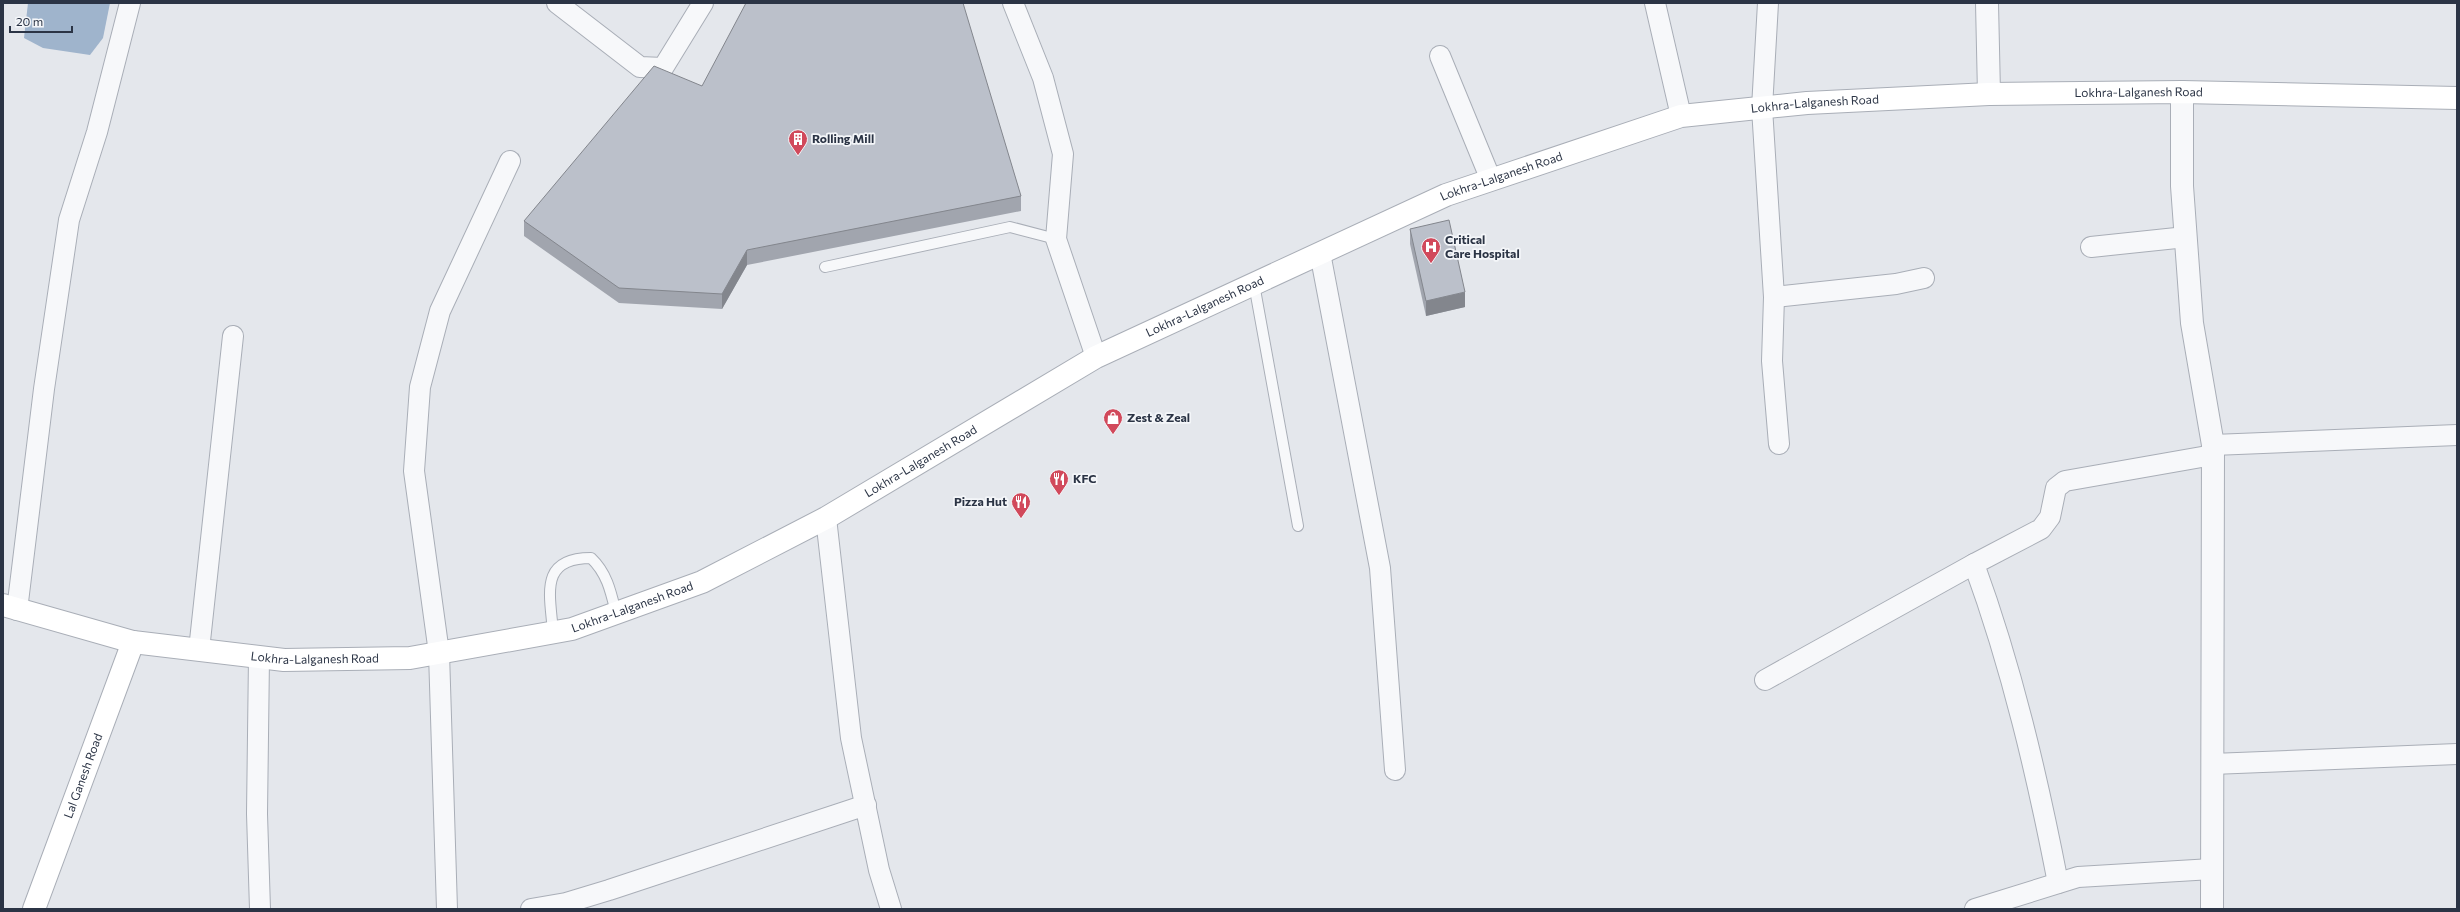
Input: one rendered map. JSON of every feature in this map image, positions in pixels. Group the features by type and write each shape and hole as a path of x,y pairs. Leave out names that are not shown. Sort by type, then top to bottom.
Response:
{"main road":[{"name":"Lokhra-Lalganesh Road","path":"10,608 133,642 284,660 410,658 572,628 702,582 826,518 1096,357 1320,253 1446,195 1681,116 1807,103 1989,94 2182,92 2457,98"},
{"name":"Lal Ganesh Road","path":"34,909 133,642"}],"street":[{"path":"10,608 69,220 97,132 130,3"},
{"path":"557,3 640,67 663,68 703,3"},
{"path":"1013,3 1043,78 1063,154 1056,239 1096,357"},
{"path":"1655,3 1681,116"},
{"path":"1768,3 1762,108 1774,297 1772,361 1779,444"},
{"path":"1987,3 1989,94"},
{"path":"1440,56 1491,180"},
{"path":"2182,92 2182,186 2192,323 2213,450 2212,909"},
{"path":"447,909 439,653 414,471 420,386 440,311 510,161"},
{"path":"2091,246 2186,237"},
{"path":"1320,253 1380,568 1395,770"},
{"path":"1774,297 1896,284 1924,278"},
{"path":"199,650 233,336"},
{"path":"1765,680 1974,564 2041,529 2050,517 2056,488 2065,481 2213,450 2457,435"},
{"path":"826,518 851,738 879,870 891,909"},
{"path":"1974,564 1994,620 2015,690 2042,801 2058,883"},
{"path":"259,657 257,814 260,909"},
{"path":"2212,764 2457,754"},
{"path":"531,909 566,903 609,890 866,805"},
{"path":"1975,909 2078,877 2212,869"}],"lane":[{"path":"825,267 1010,227 1056,239"},
{"path":"1254,284 1298,526"},
{"path":"553,632 551,576 558,567 575,558 591,558 600,566 608,581 616,613"}],"water":[{"path":"28,3 110,3 103,38 90,55 43,48 24,38"}],"building":[{"name":"Rolling Mill","path":"746,3 963,3 1021,196 747,250 722,294 619,288 524,221 654,66 702,86"},
{"path":"1449,220 1465,292 1426,301 1410,229"}],"place":[{"name":"Rolling Mill","path":"798,156"},
{"name":"Critical Care Hospital","path":"1431,264"},
{"name":"Zest & Zeal","path":"1113,435"},
{"name":"KFC","path":"1059,496"},
{"name":"Pizza Hut","path":"1021,519"}]}
